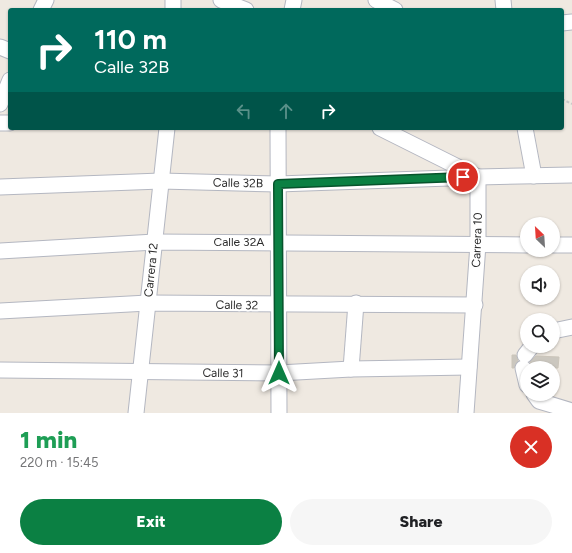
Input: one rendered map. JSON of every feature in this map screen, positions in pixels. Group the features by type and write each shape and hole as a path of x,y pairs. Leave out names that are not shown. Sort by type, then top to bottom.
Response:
{"street":[{"path":"221,0 241,8"},
{"path":"379,1 392,8"},
{"path":"0,104 8,85"},
{"name":"Carrera 12","path":"136,413 166,130"},
{"path":"278,130 279,413"},
{"path":"384,130 478,176"},
{"path":"525,130 534,176"},
{"name":"Calle 32B","path":"0,187 161,181 278,184 478,176 572,175"},
{"name":"Carrera 10","path":"466,413 475,306 478,244 478,176"},
{"name":"Calle 32A","path":"0,252 154,242 520,245"},
{"path":"560,245 572,245"},
{"name":"Calle 32","path":"0,311 148,303 278,305 356,303 475,306"},
{"path":"351,370 356,303"},
{"path":"560,330 572,327"},
{"name":"Calle 31","path":"0,370 279,373 469,367"},
{"path":"539,401 572,412"}],"building":[{"path":"512,355 516,355 518,361 514,368 512,368"},
{"path":"536,356 559,357 559,361 531,361"}],"route":[{"path":"279,373 278,184 463,177"}]}
